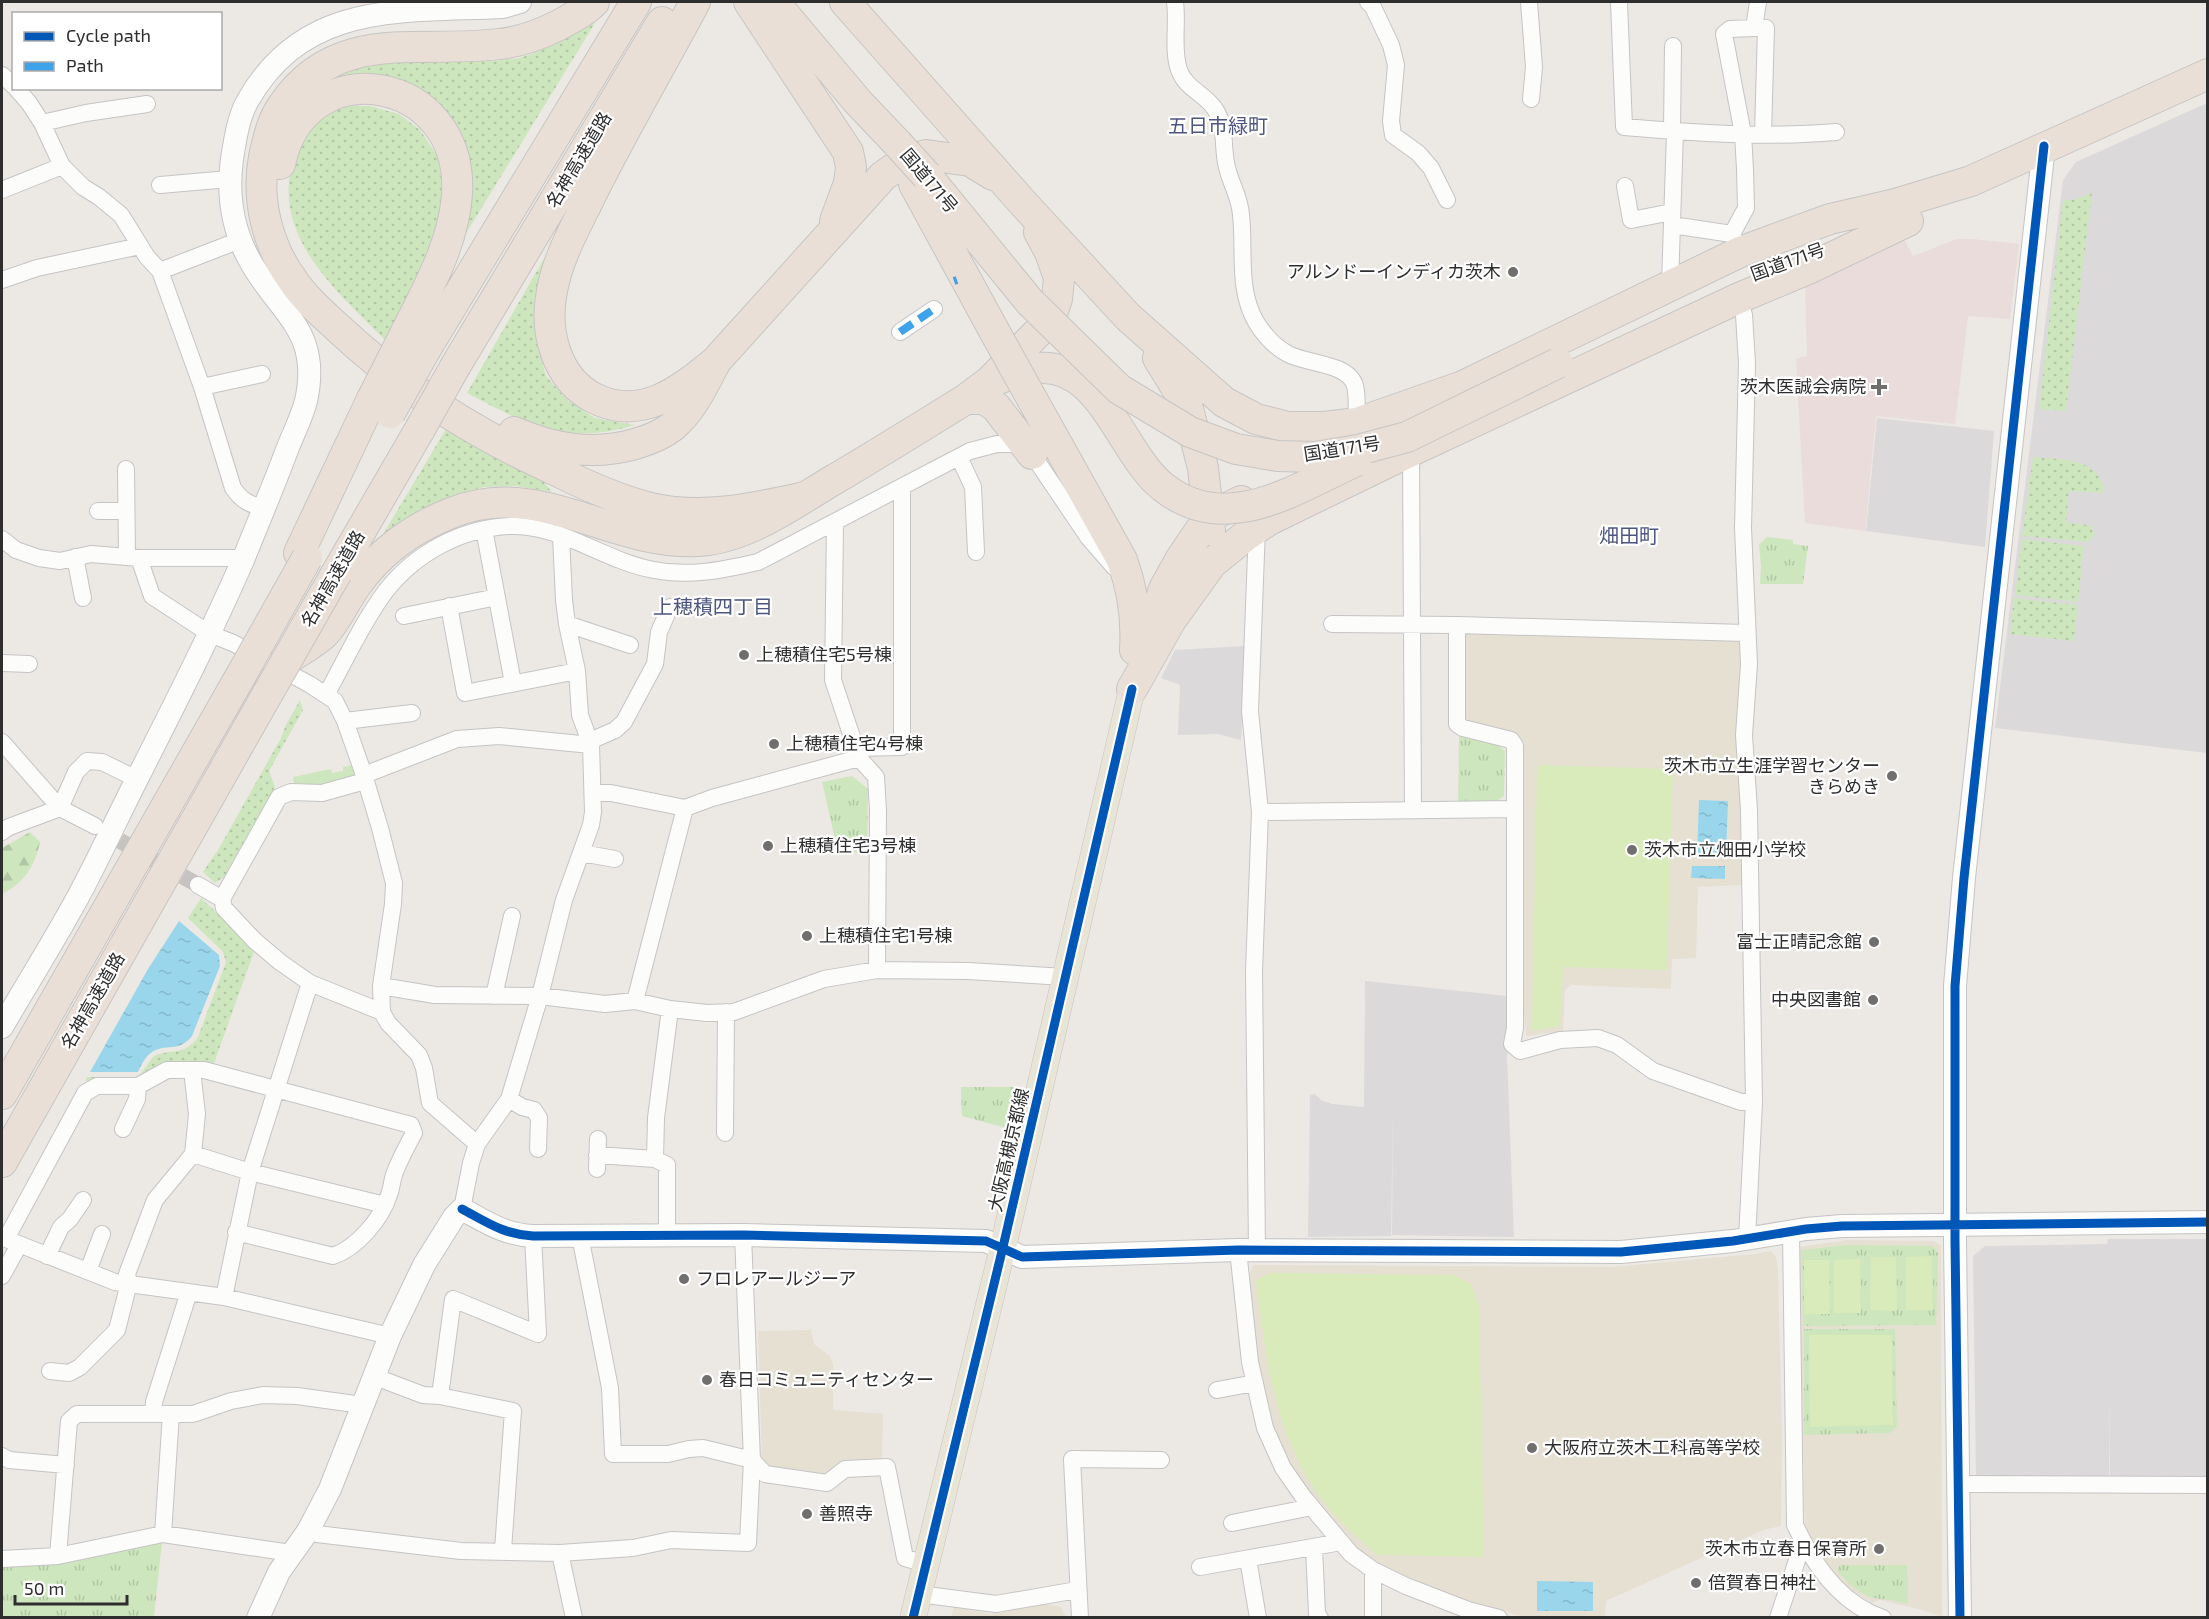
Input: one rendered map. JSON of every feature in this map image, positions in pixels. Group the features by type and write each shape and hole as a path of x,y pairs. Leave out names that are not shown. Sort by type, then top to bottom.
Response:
{"highway":[{"path":"594,2 569,20 523,39 473,46 378,48 330,63 310,76 281,106 266,148 262,171 262,198 266,220 277,253 291,279 314,305 366,355 441,409 512,451 617,498 652,508 682,513 715,514 805,497"},
{"name":"名神高速道路","path":"2,1094 242,672 416,340 636,2"},
{"path":"749,2 848,152 851,167 849,183 830,235"},
{"name":"国道171号","path":"774,2 920,180 1030,302 1119,389 1190,432 1236,449 1278,456 1315,457 1409,444 1558,363 1747,276 1799,256 1908,220 1971,181 2044,146 2208,74"},
{"name":"国道171号","path":"844,2 1014,193 1128,316 1224,402 1256,419 1288,427 1325,427 1357,423 1463,386 1670,285 1736,243 1895,204 1971,181"},
{"path":"347,578 378,559 401,539 427,524 452,512 505,501 532,503 642,536 670,540 699,541 724,537 748,529 966,399 990,381 1050,320 1057,299 1059,278 1050,252 1014,193 970,161 926,155 903,162 883,176 716,361 667,397 648,405 629,407 612,405 593,398 575,384 561,366 553,344 549,319 551,292 559,264 576,225 683,6"},
{"name":"名神高速道路","path":"2,1162 288,659 347,578 420,429 456,365 683,6"},
{"path":"416,340 455,214 456,180 450,148 442,129 427,112 409,99 388,91 366,89 344,91 323,100 307,112 293,128 283,151 278,174 278,200 292,248 306,271 348,319 382,348 472,411 504,428 548,445 582,451 630,446 652,439 672,427 687,411 716,361"},
{"path":"920,180 997,336 1122,560 1136,612 1137,631 1132,688"},
{"path":"990,381 1032,369 1058,370 1083,382 1102,403 1136,456 1163,487 1178,499 1202,507 1233,510 1253,506 1409,444 1808,269 1908,220"},
{"path":"1128,316 1173,379 1187,405 1203,468 1212,563"},
{"path":"1132,688 1164,589 1180,560 1209,517 1383,432 1463,386"},
{"path":"966,399 984,399 996,407 1032,454"},
{"path":"1132,688 1172,620 1212,563 1257,528 1290,508 1409,444"}],"main road":[{"name":"大阪高槻京都線","path":"916,1606 1003,1247 1132,688"}],"street":[{"path":"2,1027 117,824 137,779 210,634 265,508 305,402 309,378 307,352 299,328 253,266 240,240 231,209 229,179 236,136 246,104 271,68 303,40 342,21 360,9 376,14 503,7 520,2"},
{"path":"1175,2 1178,68 1184,82 1210,102 1224,133 1226,166 1239,199 1244,286 1256,322 1273,344 1288,354 1302,360 1337,368 1349,375 1355,386 1357,423"},
{"path":"1368,2 1373,7 1386,35 1396,64 1391,121 1394,135 1418,153 1431,168 1447,200"},
{"path":"1529,2 1534,67 1531,99"},
{"path":"1619,2 1624,127 1743,134 1836,132"},
{"path":"1754,28 1758,2"},
{"path":"1625,186 1631,220 1672,218 1736,243 1746,208 1743,134 1724,34 1730,29 1766,28 1763,134"},
{"path":"1670,285 1673,46"},
{"path":"18,90 42,123 62,166 83,188 99,197 121,215 140,246 160,271 202,387 233,488 239,497 250,505 265,508"},
{"path":"42,123 86,113 147,104"},
{"path":"1960,1617 1955,1226 1955,986 2044,146"},
{"path":"2,190 62,166"},
{"path":"160,185 229,179"},
{"path":"160,271 240,240"},
{"path":"2,280 37,268 140,246"},
{"path":"1739,298 1744,315 1746,342 1743,528 1749,664 1744,735 1749,810 1754,1102 1746,1239"},
{"path":"900,332 934,309"},
{"path":"202,387 262,374"},
{"path":"326,695 380,600 412,562 446,542 484,529 512,525 561,536 645,568 689,574 723,570 758,562 970,451 998,444 1013,444 1032,454 1088,537 1123,578 1132,595"},
{"path":"1409,444 1413,810"},
{"path":"959,457 973,487 976,552"},
{"path":"126,469 125,511 133,557 152,596 210,634 233,643 326,695 334,701 345,721 380,828 394,883 381,986 382,1012 388,1023 419,1055 424,1068 430,1102 477,1144"},
{"path":"594,793 611,793 685,808 857,753 902,747 908,568 902,487"},
{"path":"98,511 125,511"},
{"path":"835,523 832,680 857,753 876,777 878,810 877,970"},
{"path":"1257,528 1250,711 1260,812 1247,1250 1250,1362 1265,1428 1283,1468 1351,1554 1373,1570 1468,1614 1499,1617"},
{"path":"484,529 513,683"},
{"path":"258,1617 279,1572 308,1531 339,1468 373,1376 424,1265 454,1217 462,1209 477,1144 509,1099 540,996 558,918 594,812 590,743 580,715 577,671 567,624 561,536"},
{"path":"2,539 16,550 39,558 60,561 91,554 133,557 243,558"},
{"path":"75,557 83,598"},
{"path":"404,616 497,597"},
{"path":"449,606 465,693 577,671"},
{"path":"382,1012 310,983 255,941 224,908 222,898 279,798 291,792 322,793 458,739 499,736 590,743 615,730 624,722 656,664 659,632 670,607"},
{"path":"567,624 630,645"},
{"path":"1332,624 1746,633"},
{"path":"1457,625 1457,724 1463,728 1510,740 1515,746 1515,1028 1512,1044 1520,1051 1560,1040 1598,1038 1617,1045 1653,1071 1741,1102 1754,1102"},
{"path":"2,663 29,664"},
{"path":"345,721 412,713"},
{"path":"2,742 60,808 94,826"},
{"path":"2,832 9,827 60,808 76,772 87,761 102,762 137,779"},
{"path":"635,1001 685,808"},
{"path":"1260,812 1515,809"},
{"path":"581,853 615,859"},
{"path":"198,885 222,898"},
{"path":"494,996 512,916"},
{"path":"381,986 435,995 540,996 604,1004 635,1001 670,1009 707,1013 734,1012 824,979 877,970 968,971 1065,977"},
{"path":"224,1297 250,1172 310,983"},
{"path":"655,1159 656,1118 670,1009"},
{"path":"725,1133 726,1012"},
{"path":"236,1232 333,1256 340,1253 372,1226 386,1204 394,1174 414,1133 411,1125 204,1070 167,1070 138,1086 97,1086 85,1093 6,1239 116,1282 224,1297 390,1336"},
{"path":"50,1371 69,1374 80,1367 117,1330 129,1283 127,1274 155,1200 193,1154 197,1114 192,1070"},
{"path":"123,1129 137,1099 138,1086"},
{"path":"509,1099 534,1110 539,1118 538,1149"},
{"path":"193,1154 250,1172 386,1204"},
{"path":"597,1154 655,1159 667,1165 667,1235"},
{"path":"47,1256 61,1227 70,1219 83,1200"},
{"path":"462,1209 507,1232 532,1236 743,1235 986,1241 1022,1257 1247,1250 1621,1252 1842,1226 2208,1222"},
{"path":"1791,1231 1794,1525 1822,1571 1840,1593 1872,1616"},
{"path":"88,1271 102,1234"},
{"path":"308,1531 317,1534 461,1551 503,1550 560,1553 633,1548 671,1540 748,1543 752,1460 743,1235"},
{"path":"440,1396 453,1299 538,1334 532,1236"},
{"path":"580,1236 610,1388 613,1454 668,1454 703,1448 752,1460 765,1474 827,1483 845,1468 887,1467 905,1558 926,1564"},
{"path":"2,1276 19,1245"},
{"path":"153,1414 154,1402 189,1292"},
{"path":"373,1376 423,1395 440,1396 513,1411 503,1550"},
{"path":"1217,1390 1255,1383"},
{"path":"58,1556 69,1421 77,1414 193,1414 231,1401 262,1395 297,1396 362,1405"},
{"path":"163,1534 171,1414"},
{"path":"2,1456 9,1460 66,1465"},
{"path":"1080,1617 1071,1459 1161,1460"},
{"path":"1958,1484 2208,1485"},
{"path":"1232,1523 1312,1507"},
{"path":"2,1559 58,1556 163,1534 291,1553"},
{"path":"1200,1567 1341,1542"},
{"path":"1778,1617 1803,1542"},
{"path":"1314,1547 1317,1614 1320,1617"},
{"path":"560,1553 574,1617"},
{"path":"1248,1559 1258,1617"},
{"path":"1373,1570 1373,1617"},
{"path":"916,1606 996,1604 1077,1590"}],"shaded area":[{"path":"2207,103 2207,753 1995,728 2063,180 2076,162"},
{"name":"茨木医誠会病院","path":"1903,238 1913,256 1957,239 2019,244 2010,319 1968,316 1955,424 1876,416 1865,531 1805,523 1796,359 1807,356 1805,283"},
{"path":"1877,418 1994,431 1985,547 1866,531"},
{"name":"茨木市立畑田小学校","path":"1470,630 1737,636 1743,645 1745,816 1743,885 1698,887 1696,958 1672,959 1671,989 1571,985 1565,990 1563,1031 1526,1036 1522,990 1518,742 1463,720 1463,635"},
{"path":"1245,646 1241,740 1218,734 1178,735 1180,685 1161,678 1175,650"},
{"path":"1365,981 1507,996 1513,1018 1507,1056 1514,1237 1392,1235 1393,1109 1391,1236 1308,1237 1310,1095 1315,1094 1321,1100 1332,1104 1364,1107"},
{"path":"2108,1239 2207,1239 2207,1480 2110,1479 2109,1396 2109,1479 1982,1479 1976,1475 1973,1256 1985,1246 2107,1244"},
{"name":"大阪府立茨木工科高等学校","path":"1847,1240 1934,1241 1941,1245 1942,1617 1880,1600 1872,1603 1842,1584 1831,1569 1828,1570 1805,1529 1799,1247"},
{"name":"大阪府立茨木工科高等学校","path":"1771,1251 1776,1257 1778,1270 1782,1431 1781,1526 1763,1530 1606,1601 1605,1617 1525,1617 1467,1602 1400,1578 1365,1557 1323,1509 1291,1466 1270,1421 1258,1361 1249,1276 1253,1265 1613,1267"},
{"path":"811,1330 814,1344 830,1356 833,1365 833,1410 883,1414 882,1457 876,1462 824,1477 773,1471 762,1464 758,1331"},
{"path":"1041,1603 1061,1607 1066,1617 951,1618 954,1607 991,1614"}],"green space":[{"path":"592,21 595,23 465,235 462,232 456,129 437,102 416,87 301,103 330,76 363,62 492,61 520,58 552,46"},
{"path":"349,106 370,106 399,114 420,130 438,157 446,213 387,342 346,301 310,257 297,233 290,207 289,179 297,149 310,129 336,109"},
{"path":"2092,192 2066,411 2039,409 2063,200 2075,200"},
{"path":"554,241 536,308 536,339 546,376 567,400 595,418 635,425 610,431 567,433 528,423 467,393"},
{"path":"446,429 541,479 552,492 516,486 484,487 453,495 410,516 379,541"},
{"path":"2033,457 2066,460 2086,465 2100,479 2104,490 2101,493 2069,491 2066,522 2093,526 2092,531 2096,532 2089,542 2022,536"},
{"path":"1767,537 1793,540 1793,544 1808,546 1803,584 1760,584 1759,545"},
{"path":"2022,539 2084,546 2078,602 2015,595"},
{"path":"2014,598 2078,605 2074,641 2010,634"},
{"path":"300,700 303,710 269,771 275,787 224,877 215,883 203,872 218,850"},
{"path":"1459,735 1497,744 1505,751 1504,796 1494,803 1458,802"},
{"path":"354,765 358,775 319,788 294,785 293,777 331,769 332,773 343,771 343,767"},
{"path":"1537,765 1673,769 1667,970 1563,967 1560,1026 1532,1031"},
{"path":"852,776 868,789 867,852 838,853 822,782"},
{"path":"30,832 40,842 32,866 17,885 2,894 2,848"},
{"path":"201,898 255,949 213,1066 138,1081 85,1081 87,1077 138,1077 154,1056 182,1050 198,1037 226,962 223,952 188,918"},
{"path":"961,1087 1019,1087 1010,1129 962,1116"},
{"path":"1846,1245 1933,1246 1938,1253 1936,1325 1803,1326 1801,1250"},
{"path":"1932,1256 1933,1310 1906,1310 1906,1257"},
{"path":"1871,1257 1896,1257 1897,1311 1870,1310"},
{"path":"1860,1259 1861,1313 1834,1313 1834,1260"},
{"path":"1804,1260 1829,1260 1830,1314 1804,1314"},
{"path":"1271,1273 1453,1275 1471,1284 1479,1306 1484,1557 1377,1555 1328,1507 1310,1482 1296,1456 1276,1399 1269,1370 1256,1280"},
{"path":"1804,1329 1895,1329 1897,1427 1890,1433 1804,1435"},
{"path":"1809,1335 1892,1335 1893,1425 1810,1427"},
{"path":"162,1542 154,1617 2,1617 2,1567 59,1564"},
{"path":"1840,1565 1907,1565 1908,1604 1865,1595 1840,1574 1837,1570"}],"water":[{"path":"1699,800 1728,801 1726,855 1697,856"},
{"path":"1692,866 1725,866 1725,879 1691,878"},
{"path":"179,921 219,955 220,966 192,1036 177,1046 152,1052 138,1072 90,1072 148,969"},
{"path":"1537,1581 1593,1582 1593,1611 1537,1611"}],"tunnel":[{"path":"99,829 198,885"}],"marked path":[{"path":"900,332 934,309"}],"cycle path":[{"path":"1960,1618 1955,1241 1955,986 1964,878 2044,146"},
{"path":"913,1618 1003,1247 1132,689"},
{"path":"462,1209 504,1230 533,1236 743,1235 986,1241 1022,1257 1238,1250 1621,1252 1733,1241 1806,1229 1842,1226 2208,1222"}],"place":[{"name":"アルンドーインディカ茨木","path":"1513,272"},
{"name":"茨木医誠会病院","path":"1879,387"},
{"name":"上穂積住宅5号棟","path":"744,655"},
{"name":"上穂積住宅4号棟","path":"774,744"},
{"name":"茨木市立生涯学習センター きらめき","path":"1892,776"},
{"name":"上穂積住宅3号棟","path":"768,846"},
{"name":"茨木市立畑田小学校","path":"1632,850"},
{"name":"上穂積住宅1号棟","path":"807,936"},
{"name":"富士正晴記念館","path":"1874,942"},
{"name":"中央図書館","path":"1873,1000"},
{"name":"フロレアールジーア","path":"684,1279"},
{"name":"春日コミュニティセンター","path":"707,1380"},
{"name":"大阪府立茨木工科高等学校","path":"1532,1448"},
{"name":"善照寺","path":"807,1514"},
{"name":"茨木市立春日保育所","path":"1879,1549"},
{"name":"倍賀春日神社","path":"1696,1583"}],"district":[{"name":"五日市緑町","path":"1218,126"},
{"name":"畑田町","path":"1629,536"},
{"name":"上穂積四丁目","path":"713,607"}]}
